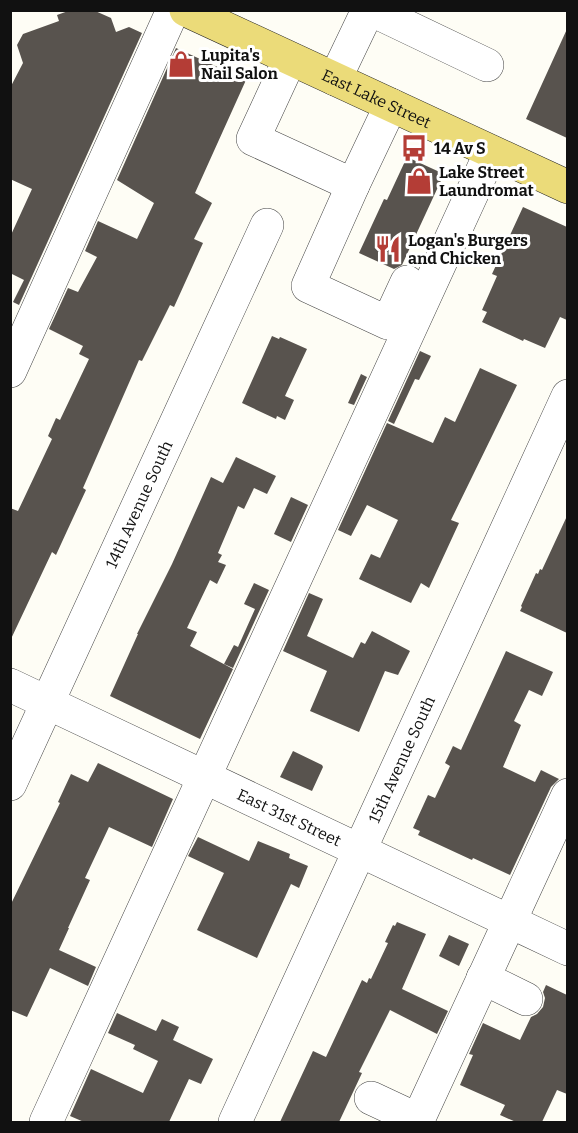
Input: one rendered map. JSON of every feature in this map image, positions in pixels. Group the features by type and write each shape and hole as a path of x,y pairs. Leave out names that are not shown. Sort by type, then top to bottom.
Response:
{"main road":[{"name":"East Lake Street","path":"186,10 567,187"}],"street":[{"path":"10,371 173,10"},
{"path":"335,79 370,10 487,64"},
{"path":"291,59 253,140 353,185"},
{"path":"391,105 308,286 388,323 481,148"},
{"path":"46,1122 204,775 481,148"},
{"name":"14th Avenue South","path":"10,784 267,225"},
{"name":"15th Avenue South","path":"236,1122 567,396"},
{"name":"East 31st Street","path":"10,685 567,949"},
{"path":"371,1098 418,1121 567,795"},
{"path":"483,978 526,999"}],"building":[{"path":"71,10 93,10 111,18 116,32 129,27 142,33 19,305 13,302 24,280 10,273 10,237 32,189 10,179 10,88 23,63 17,45 23,34 59,21 57,15"},
{"path":"567,29 567,138 526,119"},
{"path":"176,48 246,80 195,193 212,203 194,239 203,243 174,307 170,305 142,361 139,360 83,488 86,490 56,555 52,552 10,641 10,508 18,511 52,439 48,436 56,418 60,420 89,359 79,354 83,346 49,329 68,288 78,292 97,257 85,251 98,221 137,239 154,203 117,180"},
{"path":"407,157 444,174 402,265 394,269 359,253"},
{"path":"523,207 567,227 567,320 560,317 545,348 524,339 523,341 482,322 487,312 482,310 497,276 492,274"},
{"path":"272,336 279,339 280,337 307,349 285,396 294,400 285,420 277,416 276,419 242,403"},
{"path":"420,351 431,356 419,380 415,379 394,424 388,421"},
{"path":"480,368 517,385 451,520 459,523 429,588 421,583 411,603 359,579 371,554 380,558 398,520 367,505 351,536 338,530 387,423 433,443 445,417 455,422"},
{"path":"361,374 367,377 354,405 348,403"},
{"path":"236,457 276,476 267,494 254,488 244,509 238,506 218,553 222,555 218,562 226,565 217,584 210,580 187,628 197,632 190,646 233,669 200,739 110,696 211,477 223,483"},
{"path":"291,497 308,505 291,542 274,534"},
{"path":"567,516 567,633 520,611 536,573 542,570"},
{"path":"254,583 269,590 233,668 224,664 234,645 238,647 255,609 244,604"},
{"path":"309,593 323,599 307,636 353,658 361,642 365,644 372,631 410,651 398,675 385,671 359,732 310,711 327,671 283,651"},
{"path":"506,651 553,672 542,696 529,690 514,721 521,725 503,767 535,782 541,770 559,779 551,787 510,875 418,835 420,831 413,828 428,795 435,798 450,766 445,763 453,746 461,750"},
{"path":"293,751 323,767 312,791 280,777"},
{"path":"98,763 173,799 152,847 109,827 85,878 90,880 59,950 96,967 88,986 50,968 27,1017 10,1010 10,906 60,803 58,802 71,774 88,782"},
{"path":"198,837 249,861 258,841 290,854 289,858 308,866 299,888 291,884 257,958 197,930 224,873 188,856"},
{"path":"397,922 426,934 402,989 448,1011 437,1034 390,1010 359,1072 362,1073 339,1122 280,1122 313,1051 326,1057 362,980 367,983 369,978 371,979 388,943 385,942 393,925 395,926"},
{"path":"449,935 469,944 459,966 439,956"},
{"path":"546,985 567,995 567,1094 557,1090 542,1122 516,1122 500,1115 505,1105 460,1085 473,1055 469,1054 483,1023 520,1040 531,1017 543,1007 545,998 543,992"},
{"path":"117,1013 156,1031 162,1019 179,1027 173,1040 213,1059 201,1084 189,1079 169,1122 84,1122 70,1116 91,1069 143,1093 158,1061 133,1049 135,1045 108,1033"}],"place":[{"name":"Lupita's Nail Salon","path":"181,64"},
{"name":"14 Av S","path":"414,148"},
{"name":"Lake Street Laundromat","path":"419,181"},
{"name":"Logan's Burgers and Chicken","path":"388,249"}]}
